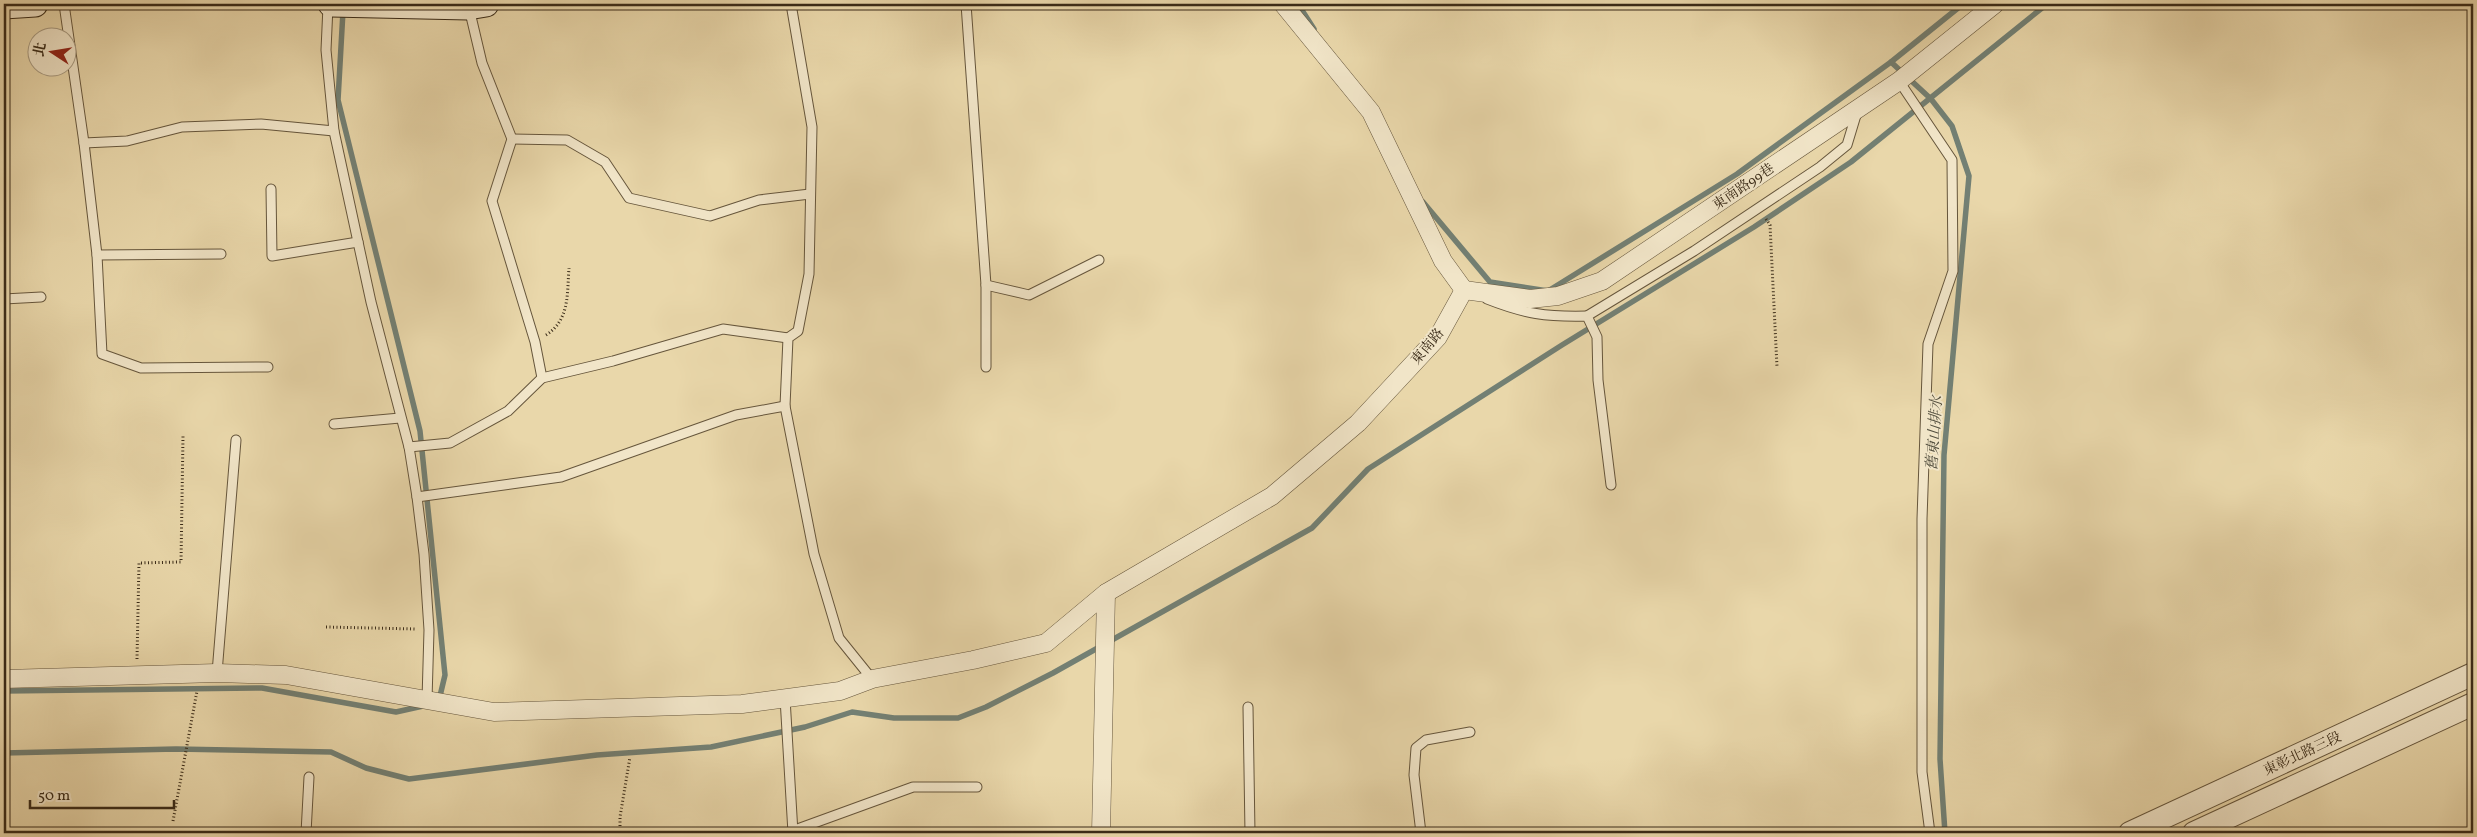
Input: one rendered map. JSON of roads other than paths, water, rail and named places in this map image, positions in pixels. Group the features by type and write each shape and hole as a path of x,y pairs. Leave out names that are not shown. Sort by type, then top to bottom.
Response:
{"main road":[{"path":"4,6 35,4"},
{"path":"338,4 477,6"}],"street":[{"path":"1283,4 1371,112 1443,262 1464,290"},
{"name":"東南路99巷","path":"1464,290 1530,299 1558,296 1602,281 1899,81 1996,4"},
{"name":"東南路","path":"4,679 137,675 286,675 494,712 742,704 840,691 872,679 973,660 1046,643 1106,593 1279,490 1358,423 1438,337 1464,290"},
{"path":"1101,833 1106,593"},
{"name":"東彰北路三段","path":"2130,833 2473,674"},
{"name":"東彰北路三段","path":"2194,833 2473,704"}],"lane":[{"path":"64,4 84,143 97,255 102,354 141,368 268,367"},
{"path":"338,4 326,50 334,131 358,242 400,418 409,447 424,554 436,701"},
{"path":"409,447 450,443 508,411 542,378 613,361 723,329 788,338 798,331 809,274 812,127 790,4"},
{"path":"966,4 986,285 986,367"},
{"path":"477,6 482,63 512,139 492,201 535,342 542,378"},
{"path":"1899,81 1952,160 1953,271 1928,344 1922,509 1922,772 1930,833"},
{"path":"1464,290 1519,312 1537,315 1587,316 1694,251 1847,145 1858,109"},
{"path":"84,143 127,141 182,127 261,124 334,131"},
{"path":"512,139 567,140 605,162 628,198 710,216 759,200 810,194"},
{"path":"271,189 272,256 358,242"},
{"path":"97,255 221,254"},
{"path":"986,285 1029,295 1099,260"},
{"path":"4,299 42,297"},
{"path":"1587,316 1597,337 1598,380 1611,485"},
{"path":"788,338 785,406 814,554 839,638 872,679"},
{"path":"417,497 561,478 736,415 785,406"},
{"path":"334,424 400,418"},
{"path":"209,674 236,440"},
{"path":"785,698 793,832 913,787 977,787"},
{"path":"1248,707 1250,833"},
{"path":"1420,833 1414,775 1416,748 1426,740 1470,732"},
{"path":"306,833 309,777"}],"waterway":[{"path":"1298,4 1314,29"},
{"path":"1423,202 1490,282 1548,291 1737,174 1891,62 1963,4"},
{"path":"4,753 176,749 331,752 366,768 409,779 597,755 711,747 805,727 852,712 894,718 958,718 986,707 1053,673 1312,528 1368,469 1562,345 1754,227 1851,162 2047,4"},
{"path":"343,11 338,100 420,431 445,675 440,696 437,698"},
{"name":"舊東山排水","path":"1891,62 1931,99 1952,126 1969,176 1944,455 1940,759 1945,833"},
{"path":"4,691 262,688 396,712 423,706"}]}
